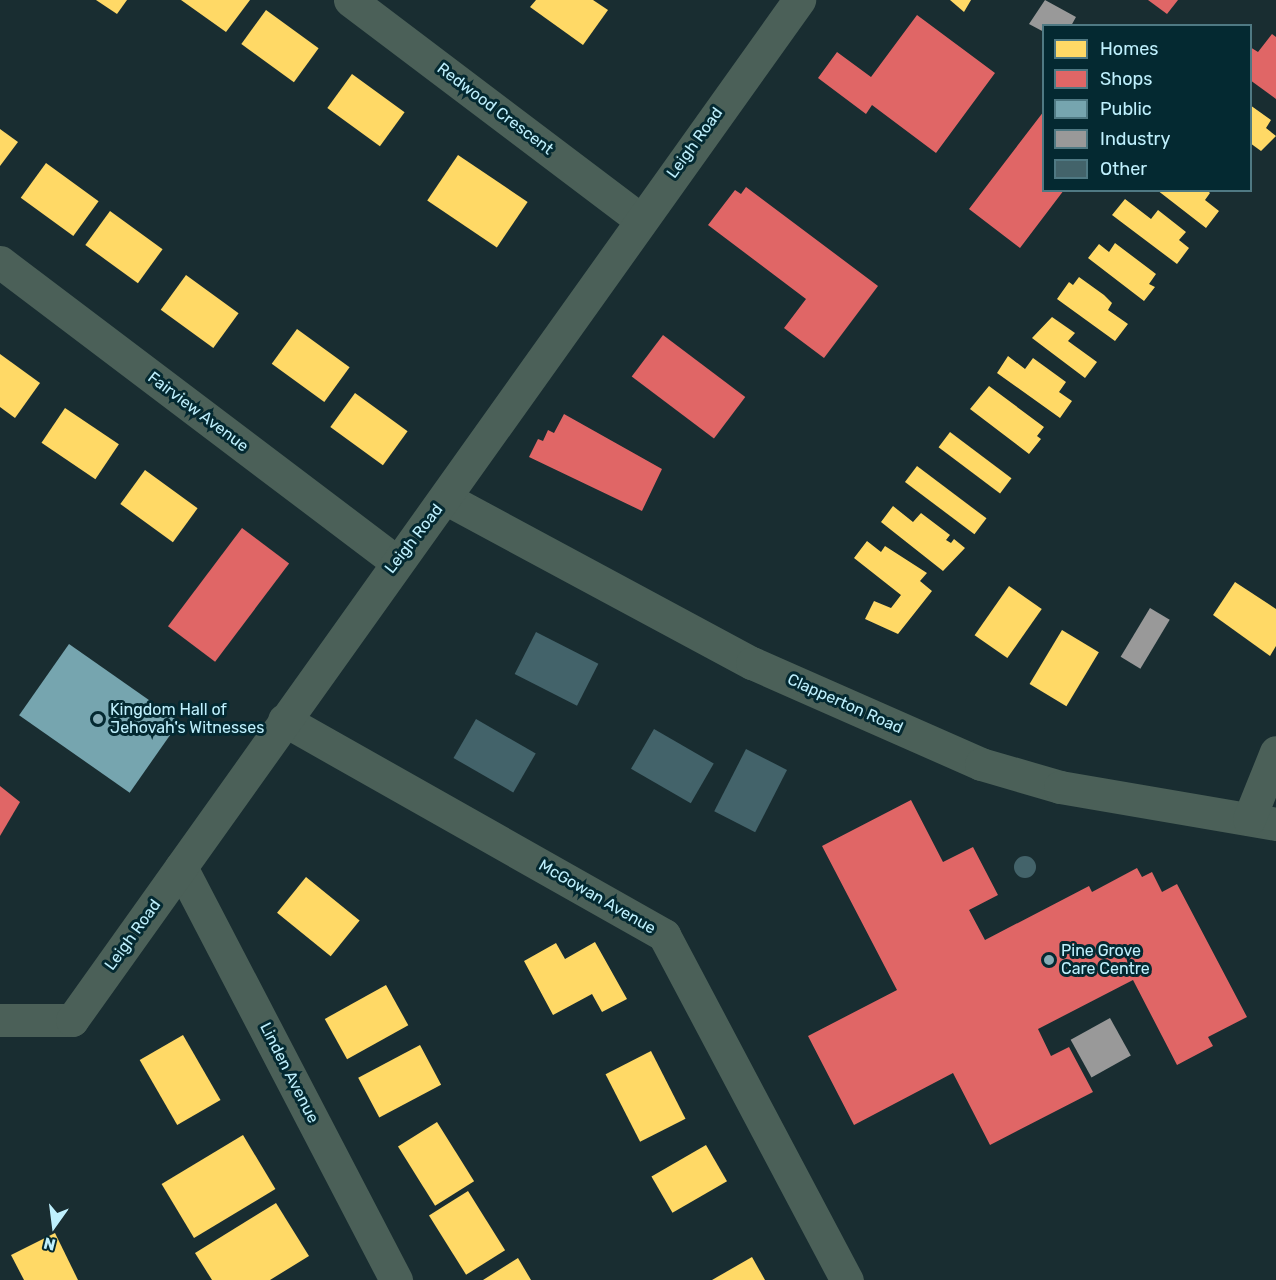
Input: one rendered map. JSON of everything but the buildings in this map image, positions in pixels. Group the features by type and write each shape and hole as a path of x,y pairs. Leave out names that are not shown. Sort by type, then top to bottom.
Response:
{"street":[{"name":"Redwood Crescent","path":"350,0 640,219"},
{"name":"Leigh Road","path":"0,1020 72,1020 395,561 445,498 640,219 799,0"},
{"name":"Fairview Avenue","path":"0,262 395,561"},
{"name":"Clapperton Road","path":"445,498 752,663 981,765 1060,787 1262,822"},
{"name":"McGowan Avenue","path":"284,720 664,935 847,1280"},
{"path":"1262,822 1276,752"},
{"name":"Linden Avenue","path":"181,867 396,1280"}],"place":[{"name":"Kingdom Hall of Jehovah's Witnesses","path":"98,719"},
{"name":"Pine Grove Care Centre","path":"1049,960"}]}
